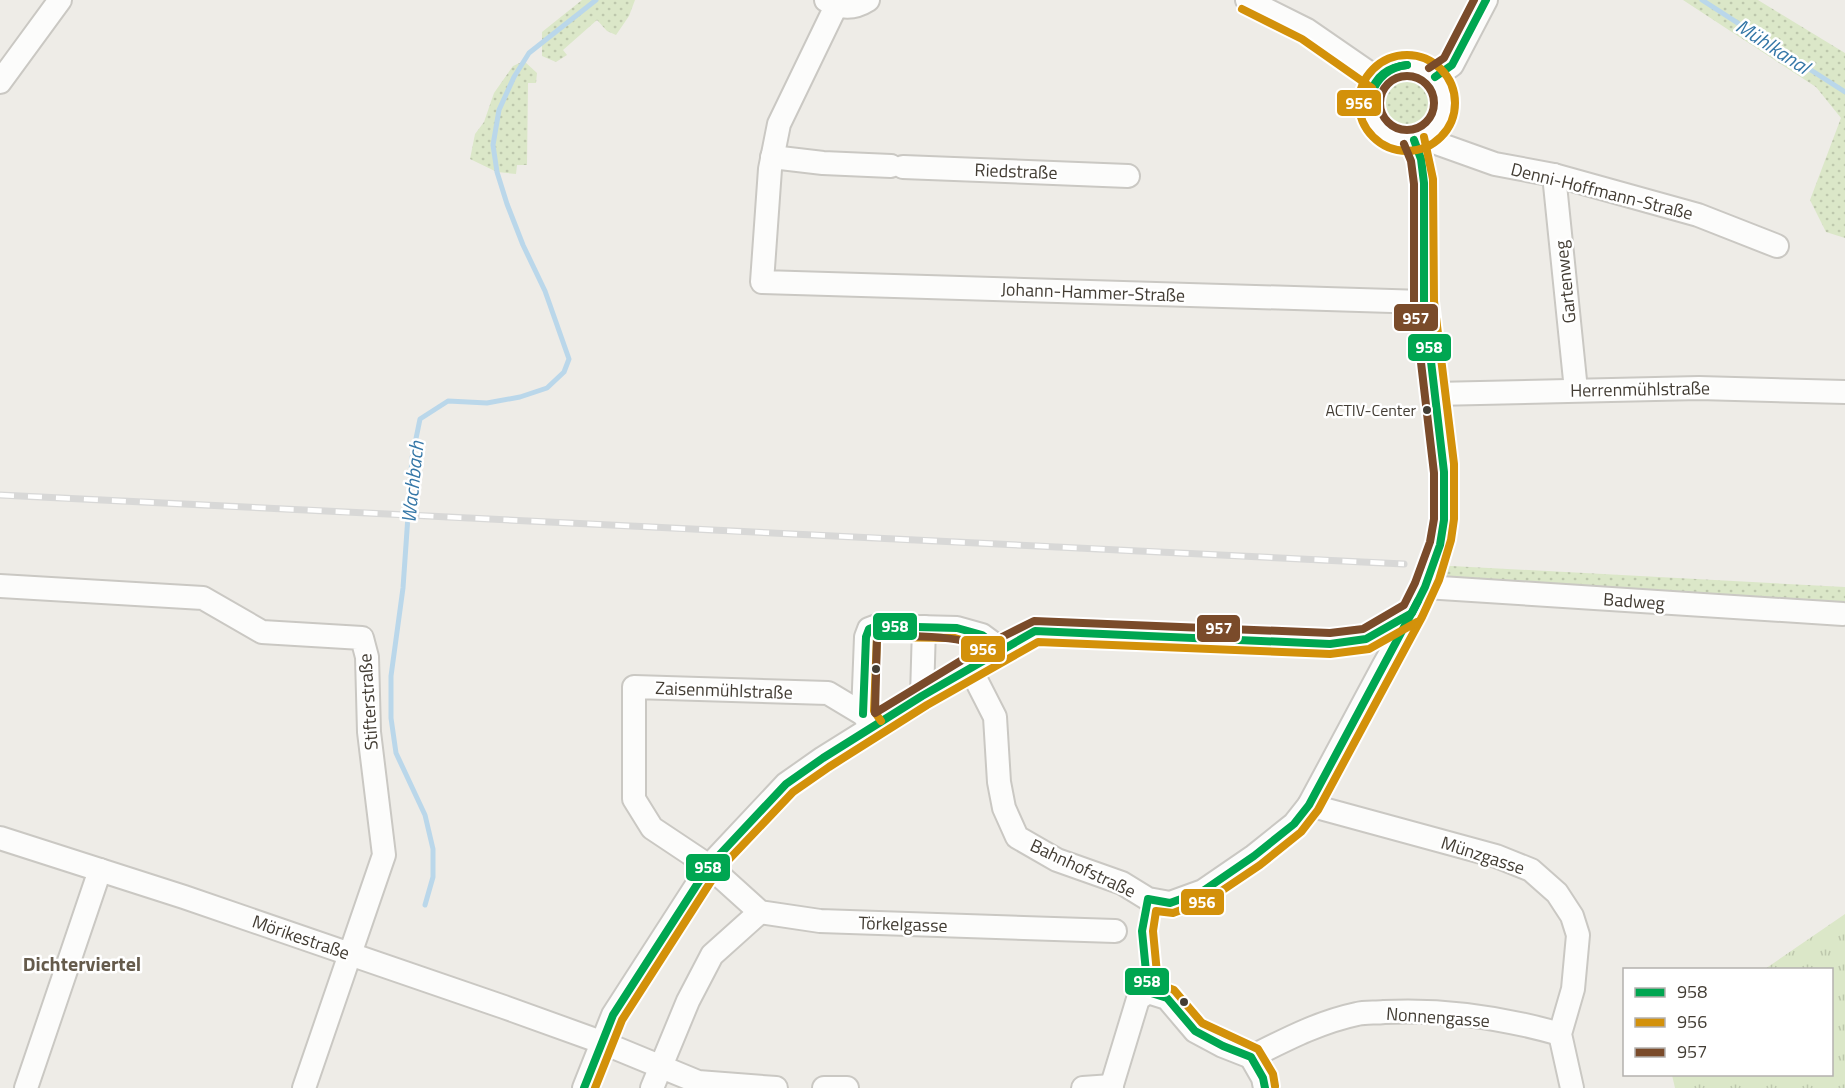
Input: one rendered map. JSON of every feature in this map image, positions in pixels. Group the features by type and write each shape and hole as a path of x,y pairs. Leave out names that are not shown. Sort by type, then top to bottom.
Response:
{"street":[{"path":"0,82 60,0"},
{"path":"772,157 779,124 831,3 854,6 868,0"},
{"path":"1247,0 1307,30 1378,79"},
{"path":"1435,77 1452,65 1486,0"},
{"path":"1404,65 1419,66 1435,77 1444,91 1446,102 1444,113 1440,122 1421,137 1401,140 1389,136 1375,122 1369,103 1371,90 1378,79 1389,69 1404,65"},
{"path":"1309,805 1412,613 1425,587 1440,545 1445,500 1444,472 1424,302 1424,183 1421,137"},
{"name":"Denni-Hoffmann-Straße","path":"1421,137 1496,164 1554,175 1698,215 1777,246"},
{"name":"Riedstraße","path":"772,157 823,163 1128,176"},
{"name":"Johann-Hammer-Straße","path":"772,157 762,282 1424,302"},
{"name":"Gartenweg","path":"1554,175 1576,390"},
{"name":"Herrenmühlstraße","path":"1434,394 1699,387 1845,392"},
{"name":"Stifterstraße","path":"0,586 203,598 262,632 362,638 367,657 369,732 384,855 304,1088"},
{"name":"Badweg","path":"1425,587 1843,614"},
{"path":"584,1088 613,1015 709,866 786,784 823,758 868,720 922,696 1035,631 1330,644 1366,639 1412,613"},
{"path":"868,720 866,637 869,629 877,626 957,628 982,635 1001,649"},
{"path":"922,696 924,627"},
{"name":"Bahnhofstraße","path":"970,668 995,717 998,771 1004,808 1017,837 1057,860 1122,883 1148,899 1170,903 1203,891 1294,825 1309,805"},
{"name":"Zaisenmühlstraße","path":"709,866 652,828 634,800 634,687 828,693 868,720"},
{"name":"Münzgasse","path":"1309,805 1496,856 1531,870 1557,893 1572,916 1578,935 1573,990 1560,1034 1572,1088"},
{"name":"Mörikestraße","path":"0,838 351,954 601,1042 656,1078 776,1088"},
{"path":"656,1078 688,1001 712,955 760,912 709,866"},
{"path":"26,1088 100,870"},
{"name":"Törkelgasse","path":"760,912 820,921 1115,931"},
{"path":"1083,1088 1111,1087 1138,999 1148,992 1167,998 1196,1031 1223,1046 1251,1057 1263,1078 1265,1088"},
{"name":"Nonnengasse","path":"1251,1057 1303,1031 1358,1014 1409,1011 1470,1016 1542,1028 1560,1034"},
{"path":"824,1088 847,1088"}],"green space":[{"path":"582,0 635,0 629,16 616,35 607,31 597,20 563,50 567,55 556,62 542,56 542,32"},
{"path":"1683,0 1758,0 1845,53 1845,238 1826,232 1810,200 1841,118 1816,87"},
{"path":"524,61 537,73 536,83 528,83 527,165 517,165 516,174 497,172 470,159 475,134 484,122 494,93 513,66"},
{"path":"1407,65 1421,68 1434,76 1442,89 1445,103 1442,117 1434,130 1421,138 1407,141 1393,138 1380,130 1372,117 1369,103 1372,89 1380,76 1393,68"},
{"path":"1433,565 1845,587 1845,615 1425,587"},
{"path":"1845,914 1845,1088 1675,1088 1672,1076 1833,1076 1833,968 1766,968"}],"waterway":[{"name":"Wachbach","path":"425,905 433,877 433,849 425,815 396,753 391,718 391,676 403,588 412,458 420,419 448,401 487,403 520,397 547,388 564,372 569,359 545,291 507,204 497,172 493,145 499,110 514,77 529,53 596,0"},
{"name":"Mühlkanal","path":"1702,0 1845,92"}],"railway":[{"path":"0,495 1404,564"}],"transit line":[{"name":"957","path":"1429,68 1444,58 1474,0"},
{"name":"958","path":"1435,77 1452,65 1486,0"},
{"name":"956","path":"1242,9 1302,39 1372,88"},
{"name":"956","path":"1407,55 1425,59 1441,69 1451,85 1455,103 1451,121 1441,137 1425,147 1407,151 1389,147 1373,137 1363,121 1359,103 1363,85 1373,69 1389,59 1407,55"},
{"name":"958","path":"1371,95 1375,83 1383,74 1388,70 1407,65"},
{"name":"958","path":"1371,95 1384,74 1407,65"},
{"name":"957","path":"1402,76 1412,76 1422,80 1430,88 1434,103 1430,118 1422,126 1412,130 1402,130 1392,126 1384,118 1380,108 1380,98 1384,88 1392,80 1402,76"},
{"name":"956","path":"1275,1086 1273,1074 1258,1049 1202,1023 1174,990 1158,984 1153,931 1156,911 1173,913 1208,900 1260,865 1301,832 1318,810 1422,617 1439,580 1451,540 1454,519 1454,464 1434,301 1433,179 1424,137"},
{"name":"958","path":"584,1088 613,1015 709,866 786,784 922,696 1035,631 1330,644 1366,639 1412,613 1425,587 1440,545 1444,520 1444,472 1424,302 1424,183 1421,159 1414,140"},
{"name":"957","path":"1002,637 1034,621 1330,633 1363,629 1404,605 1430,542 1434,519 1434,473 1414,303 1414,184 1411,161 1404,144"},
{"name":"958","path":"1265,1088 1263,1078 1251,1057 1223,1046 1195,1031 1167,998 1148,992 1142,931 1148,899 1170,903 1203,891 1254,856 1294,824 1309,805 1418,601"},
{"name":"956","path":"595,1088 622,1020 717,872 793,792 927,705 1038,642 1330,654 1369,649 1417,622"},
{"name":"958","path":"863,714 866,637 869,629 877,626 957,628 982,635 1001,649"},
{"name":"956","path":"881,721 874,711 877,637 955,638 977,645 995,657"},
{"name":"957","path":"877,637 947,638 982,648 875,713 877,637"}],"place":[{"name":"ACTIV-Center","path":"1427,410"}],"district":[{"name":"Dichterviertel","path":"82,963"}]}
